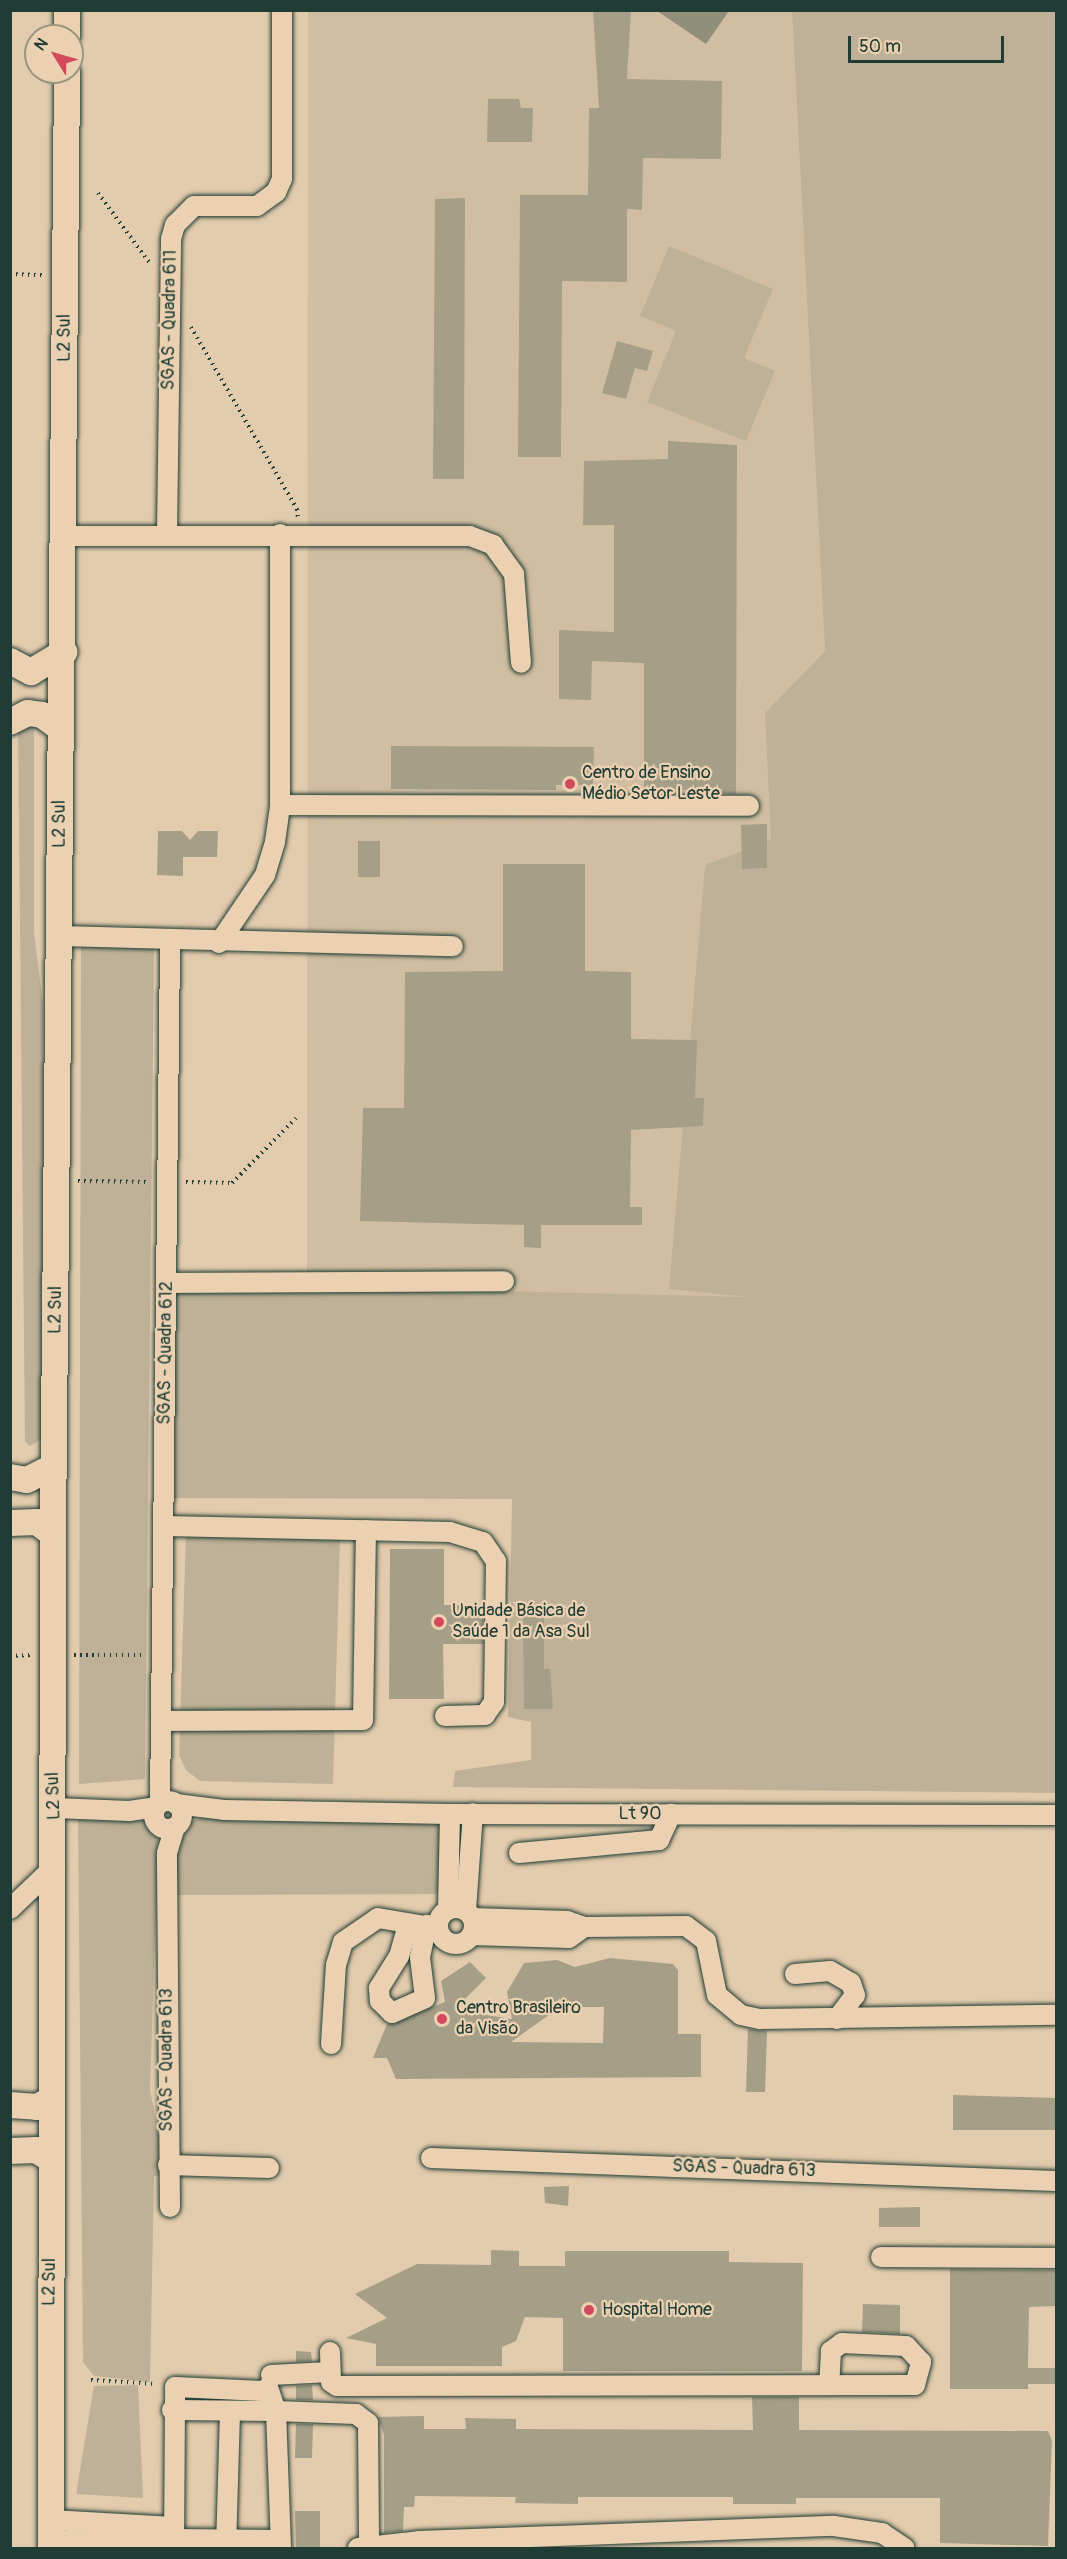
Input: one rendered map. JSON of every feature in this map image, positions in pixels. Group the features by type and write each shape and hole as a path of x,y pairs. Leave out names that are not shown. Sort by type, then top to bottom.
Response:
{"main road":[{"name":"L2 Sul","path":"51,2536 51,2159 55,1866 52,1655 60,728 64,652 67,84"},
{"path":"10,661 31,672 64,652"},
{"path":"10,722 28,714 42,715 60,728"},
{"path":"10,1477 27,1480 54,1466"},
{"path":"10,1523 37,1522 53,1534"},
{"path":"10,2105 37,2107 52,2099"},
{"path":"10,2151 36,2150 51,2159"}],"street":[{"name":"SGAS - Quadra 611","path":"167,532 171,239 183,214 194,206 257,206 270,200 282,179 282,10"},
{"path":"64,536 167,532 470,536 493,545 513,574 521,663"},
{"path":"219,943 265,875 280,805 289,534"},
{"path":"280,805 749,806"},
{"path":"60,936 170,942 453,946"},
{"name":"SGAS - Quadra 612","path":"167,1813 162,1721 170,942"},
{"path":"167,1283 504,1281"},
{"path":"164,1526 366,1530 470,1535 483,1542 496,1561 494,1702 485,1715 445,1716"},
{"path":"162,1721 363,1720 366,1530"},
{"name":"Lt 90","path":"55,1808 167,1813 224,1810 450,1814 1056,1815"},
{"name":"SGAS - Quadra 613","path":"167,1813 170,2207"},
{"path":"447,1921 473,1813"},
{"path":"447,1921 450,1814"},
{"path":"519,1853 659,1840 672,1814"},
{"path":"10,1908 55,1866"},
{"path":"331,2044 343,1942 378,1918 447,1921 569,1938 584,1927 696,1930 706,1941 717,1995 741,2015 837,2019 1056,2015"},
{"path":"795,1974 830,1971 851,1983 855,1995 837,2019"},
{"name":"SGAS - Quadra 613","path":"431,2158 1056,2181"},
{"path":"168,2165 269,2168"},
{"path":"881,2257 1056,2258"},
{"path":"330,2352 330,2372 337,2386 915,2385 921,2362 906,2346 842,2343 831,2351 829,2384"},
{"path":"174,2540 172,2410 175,2388 268,2385 330,2372"},
{"path":"51,2536 226,2544 280,2544 276,2411 268,2385"},
{"path":"172,2410 230,2414 276,2411 356,2414 368,2423 369,2548"},
{"path":"226,2544 230,2414"},
{"path":"358,2548 419,2541 834,2526 882,2533 904,2548"}],"path":[{"path":"98,193 170,292"},
{"path":"10,274 66,276"},
{"path":"188,323 297,509 289,534"},
{"path":"10,1656 163,1655"},
{"path":"91,2380 165,2385"}],"shaded area":[{"name":"Centro de Ensino Médio Setor Leste","path":"308,11 792,11 839,917 752,1327 307,1321"},
{"path":"657,11 729,11 706,44"},
{"path":"792,11 1056,11 1056,1793 453,1787 455,1771 531,1760 531,1722 508,1717 512,1499 164,1498 167,1283 748,1297 669,1289 705,865 771,840 765,713 825,651"},
{"path":"669,246 773,289 744,358 775,371 746,441 647,402 676,331 640,316"},
{"path":"34,718 34,932 43,1005 42,1439 30,1446 25,1441 18,719"},
{"path":"81,943 154,947 145,1779 79,1784"},
{"path":"186,1536 340,1539 333,1784 200,1781 186,1770 179,1755"},
{"path":"224,1810 450,1814 442,1894 167,1895 175,1827"},
{"path":"78,1814 151,1821 158,1842 150,2090 167,2176 154,2176 150,2382 94,2376 83,2362"},
{"path":"138,2385 143,2498 76,2494 94,2386"}],"building":[{"path":"593,10 631,10 627,79 722,81 721,159 643,158 642,210 627,209 627,282 562,281 561,457 518,457 520,195 588,195 589,108 599,108"},
{"path":"488,99 519,99 521,108 533,108 532,142 487,142"},
{"path":"465,198 464,479 433,479 435,199"},
{"path":"617,341 653,351 647,371 635,368 626,399 602,393"},
{"path":"668,441 737,445 736,794 644,787 644,663 592,661 591,700 559,699 559,630 614,632 614,525 583,525 584,461 668,459"},
{"path":"391,746 594,747 593,785 556,785 556,790 391,789"},
{"path":"767,824 767,868 742,869 741,825"},
{"path":"158,831 182,831 190,840 198,831 218,831 217,857 183,857 183,876 157,875"},
{"path":"358,841 380,841 380,877 358,877"},
{"path":"503,864 585,864 585,971 631,972 631,1039 697,1040 695,1098 704,1098 703,1126 631,1130 630,1207 642,1207 642,1225 541,1225 541,1248 524,1247 524,1225 360,1221 363,1108 404,1108 405,972 503,971"},
{"name":"Unidade Básica de Saúde 1 da Asa Sul","path":"390,1549 444,1549 444,1605 483,1605 483,1644 443,1644 444,1699 389,1699"},
{"path":"523,1608 544,1608 544,1669 550,1669 553,1709 524,1709"},
{"name":"Centro Brasileiro da Visão","path":"610,1958 673,1964 678,1970 678,2034 701,2034 701,2077 396,2079 387,2058 373,2058 387,2024 445,2002 441,1981 470,1962 486,1978 454,2010 512,2019 507,1992 524,1963 557,1960 575,1967","holes":["560,2007 604,2007 603,2043 511,2042"]},
{"path":"748,2029 767,2031 765,2092 746,2092"},
{"path":"953,2095 1056,2098 1056,2130 953,2130"},
{"path":"569,2186 568,2206 545,2203 544,2187"},
{"path":"920,2207 920,2227 879,2227 879,2208"},
{"name":"Hospital Home","path":"491,2250 519,2251 519,2266 565,2266 565,2251 729,2251 729,2262 803,2263 802,2371 563,2371 563,2318 525,2317 516,2341 502,2347 502,2366 376,2366 376,2344 346,2338 387,2318 355,2294 417,2264 491,2265"},
{"path":"950,2269 1056,2270 1056,2306 1029,2307 1028,2368 1056,2368 1056,2384 1028,2384 1028,2389 950,2389"},
{"path":"863,2304 900,2305 900,2334 862,2332"},
{"path":"296,2351 311,2352 312,2361 296,2362"},
{"path":"312,2385 313,2400 296,2400 296,2386"},
{"path":"752,2397 799,2397 799,2430 1048,2431 1052,2441 1048,2546 940,2543 940,2498 796,2498 796,2504 733,2504 733,2497 578,2497 578,2504 515,2503 516,2497 415,2496 414,2507 404,2507 403,2531 384,2533 384,2435 378,2417 424,2416 424,2429 466,2429 465,2418 516,2419 516,2429 753,2430"},
{"path":"296,2424 313,2424 312,2458 295,2458"},
{"path":"295,2511 320,2511 320,2548 296,2548"}],"place":[{"name":"Centro de Ensino Médio Setor Leste","path":"570,784"},
{"name":"Unidade Básica de Saúde 1 da Asa Sul","path":"439,1622"},
{"name":"Centro Brasileiro da Visão","path":"442,2019"},
{"name":"Hospital Home","path":"589,2310"}]}
